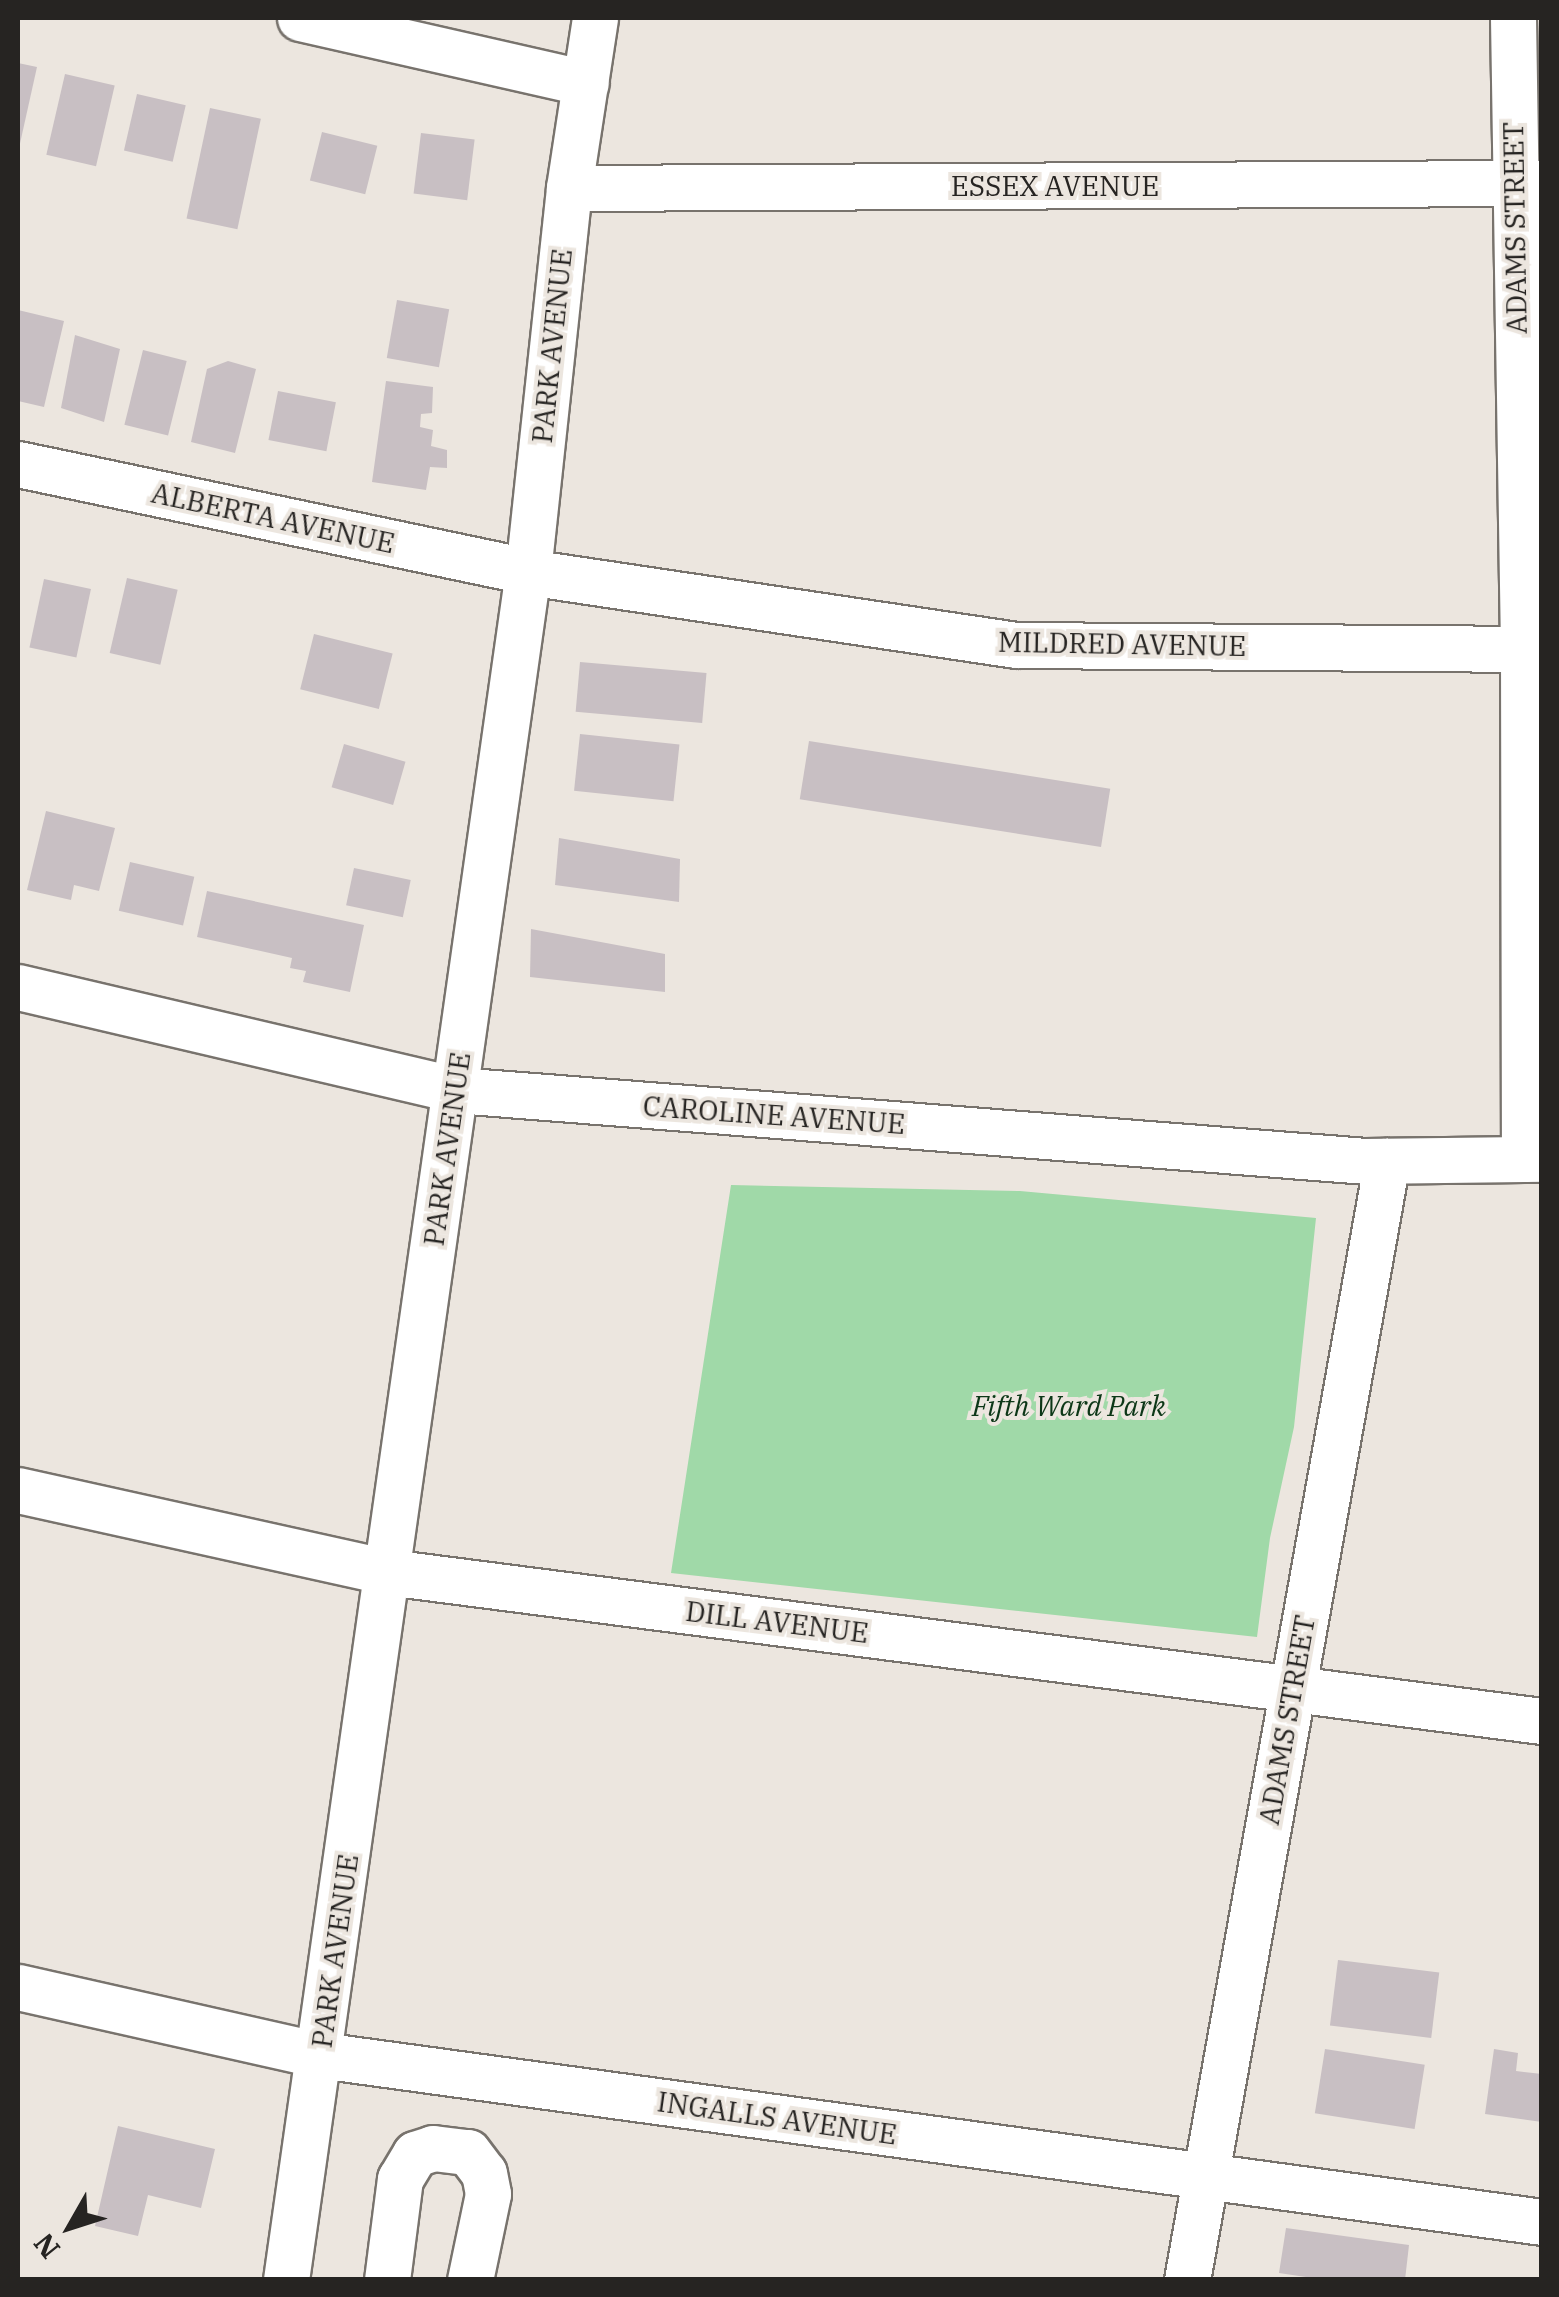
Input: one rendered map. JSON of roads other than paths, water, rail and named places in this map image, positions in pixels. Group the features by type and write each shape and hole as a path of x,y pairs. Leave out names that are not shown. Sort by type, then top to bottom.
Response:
{"street":[{"path":"300,18 369,25 586,83"},
{"name":"PARK AVENUE","path":"286,2280 528,572 568,188 595,18"},
{"name":"ADAMS STREET","path":"1513,18 1527,183 1533,1159"},
{"name":"ESSEX AVENUE","path":"568,188 1527,183"},
{"name":"ALBERTA AVENUE","path":"18,464 528,572"},
{"name":"MILDRED AVENUE","path":"528,572 1016,645 1532,649"},
{"name":"CAROLINE AVENUE","path":"18,987 456,1090 1387,1161 1533,1159"},
{"name":"ADAMS STREET","path":"1187,2280 1387,1161"},
{"name":"DILL AVENUE","path":"18,1490 388,1572 1542,1721"},
{"name":"INGALLS AVENUE","path":"18,1988 320,2055 1542,2222"},
{"path":"387,2280 400,2180 416,2154 433,2148 468,2152 484,2173 488,2194 470,2280"}],"park label":[{"name":"Fifth Ward Park","path":"1069,1406"}]}
